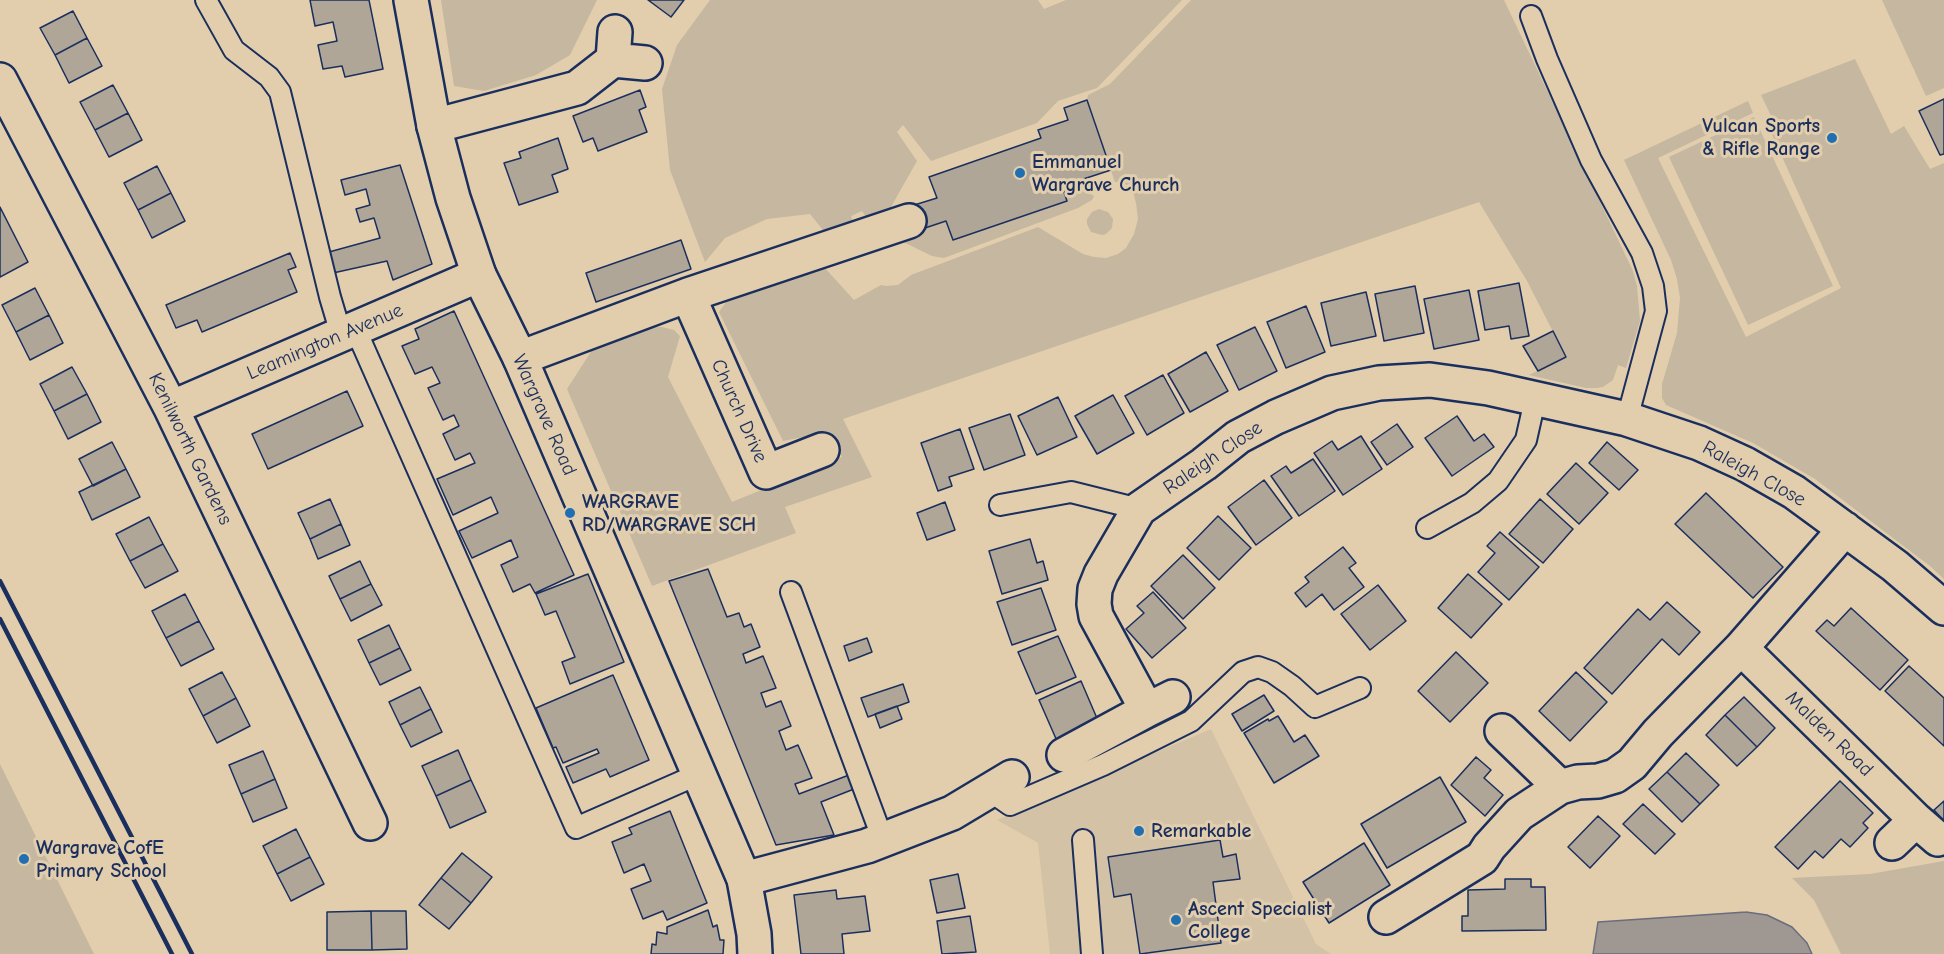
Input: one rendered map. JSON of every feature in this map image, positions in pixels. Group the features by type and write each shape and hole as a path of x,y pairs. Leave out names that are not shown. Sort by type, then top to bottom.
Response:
{"street":[{"name":"Wargrave Road","path":"411,0 434,126 453,198 479,275 520,358 744,879 754,934 755,954"},
{"path":"434,126 577,88 614,46 645,63"},
{"name":"Kenilworth Gardens","path":"0,80 171,408 370,823"},
{"path":"520,358 688,295 909,220"},
{"name":"Leamington Avenue","path":"171,408 479,275"},
{"name":"Church Drive","path":"688,295 766,472 822,450"},
{"name":"Raleigh Close","path":"1064,755 1160,704 1096,616 1094,604 1095,589 1101,574 1139,509 1204,464 1238,437 1276,417 1332,393 1379,383 1430,380 1488,388 1627,419 1690,439 1737,460 1794,492 1894,566 1944,608"},
{"path":"1386,917 1482,858 1519,814 1560,787 1616,776 1632,764 1658,733 1741,648 1845,529"},
{"name":"Malden Road","path":"1741,648 1927,829 1892,843"},
{"path":"1502,731 1560,787"},
{"path":"744,879 884,840 952,813 1001,784"}],"lane":[{"path":"206,0 234,50 269,77 280,92 324,275 576,828 699,774"},
{"path":"1530,16 1591,160 1642,253 1653,286 1656,311 1627,419"},
{"path":"1427,528 1472,503 1498,481 1526,440 1535,400"},
{"path":"1000,505 1071,492 1139,509"},
{"path":"791,592 884,840"},
{"path":"1001,784 1010,805 1103,765 1191,721 1243,672 1258,667 1272,672 1292,686 1315,707 1360,688"},
{"path":"1083,840 1092,954"}],"shaded area":[{"path":"441,0 597,0 570,55 536,75 484,91 454,86"},
{"path":"710,0 1038,0 1044,9 1066,0 1182,0 1097,88 1058,101 1037,123 931,161 903,125 897,132 917,161 887,214 868,220 862,211 851,216 854,225 827,235 810,214 767,219 725,238 705,262 670,170 662,89 677,45"},
{"path":"1191,0 1504,0 1633,271 1637,286 1640,321 1626,368 1618,365 1613,380 1597,388 1586,388 1529,375 1566,357 1527,281 1479,202 843,419 872,477 785,507 796,533 652,586 567,389 594,347 645,328 662,327 674,330 680,336 668,377 732,502 842,457 828,432 783,441 719,312 729,298 824,267 854,300 881,285 898,285 911,275 1038,227 1083,254 1106,258 1118,254 1126,248 1134,234 1138,219 1136,203 1133,192 1128,186 1122,182 1115,182 1087,100 1088,95 1110,84"},
{"path":"1882,0 1944,0 1944,88 1926,96"},
{"path":"1855,59 1891,134 1904,126 1930,169 1944,163 1944,579 1815,479 1753,443 1666,405 1662,398 1662,384 1677,333 1680,298 1677,279 1671,260 1624,160 1748,101 1753,113 1658,158 1746,337 1841,288 1765,119 1771,116 1761,95"},
{"path":"1754,117 1833,286 1748,325 1669,157"},
{"path":"1080,180 1087,192 1094,196 1092,200 1078,208 944,258 932,256 891,236 946,221 953,240 1067,201 1062,186"},
{"path":"1099,209 1108,212 1113,219 1112,228 1102,235 1091,232 1087,224 1087,219 1092,212"},
{"name":"Remarkable","path":"1211,729 1316,944 1331,954 1050,954 1038,843 997,820"},
{"name":"Wargrave CofE Primary School","path":"0,764 94,954 0,954"},
{"path":"1944,861 1944,954 1841,954 1814,900 1792,878 1870,874"},
{"path":"1746,912 1767,915 1792,927 1807,943 1812,954 1593,954 1598,922"}],"building":[{"path":"310,0 369,0 383,69 345,77 342,66 323,69 318,45 337,41 333,22 315,26"},
{"path":"648,0 684,0 671,17"},
{"path":"73,11 87,38 55,55 40,28"},
{"path":"87,38 102,66 69,83 55,55"},
{"path":"113,85 128,113 95,130 80,102"},
{"path":"640,90 646,107 639,110 647,132 598,151 593,138 583,142 573,116"},
{"path":"1944,99 1944,154 1940,155 1919,111"},
{"name":"Emmanuel Wargrave Church","path":"1087,100 1111,170 1062,186 1067,201 953,240 946,221 919,230 911,206 937,198 929,177 1041,138 1038,130 1068,120 1064,108"},
{"path":"128,113 142,140 109,157 95,130"},
{"path":"558,138 568,169 552,175 558,192 519,205 504,163 521,158 519,152"},
{"path":"400,165 432,264 393,280 387,261 333,273 329,252 380,238 374,218 360,222 356,209 370,205 366,189 345,195 341,180"},
{"path":"157,166 171,193 138,210 124,183"},
{"path":"171,193 185,221 152,238 138,210"},
{"path":"0,207 28,262 0,277"},
{"path":"681,240 691,269 596,302 586,273"},
{"path":"290,253 296,267 288,270 297,292 202,332 197,320 176,328 166,305"},
{"path":"1519,283 1529,336 1511,339 1509,326 1485,330 1478,291"},
{"path":"1415,286 1424,333 1384,341 1375,294"},
{"path":"35,288 49,315 16,332 2,305"},
{"path":"1469,290 1479,340 1434,349 1424,299"},
{"path":"1366,292 1376,336 1331,346 1321,303"},
{"path":"1306,306 1325,352 1286,368 1267,322"},
{"path":"454,311 574,575 535,593 530,584 513,592 501,565 518,557 511,540 472,558 459,531 498,513 491,497 453,515 437,479 475,463 470,453 455,460 443,434 459,426 454,415 443,420 428,388 440,383 432,367 415,374 402,346 419,339 415,329"},
{"path":"49,315 63,343 30,360 16,332"},
{"path":"1255,327 1277,371 1239,390 1217,345"},
{"path":"1553,331 1566,357 1538,371 1523,346"},
{"path":"1206,352 1228,391 1190,412 1168,374"},
{"path":"72,367 87,394 54,411 40,384"},
{"path":"1163,375 1184,413 1147,435 1125,396"},
{"path":"347,391 363,426 268,469 252,434"},
{"path":"87,394 101,422 68,439 54,411"},
{"path":"1113,395 1134,433 1097,454 1075,416"},
{"path":"1058,397 1077,437 1037,455 1018,416"},
{"path":"1010,414 1025,455 984,470 969,428"},
{"path":"1457,416 1474,441 1484,434 1494,447 1452,476 1425,438"},
{"path":"1397,424 1413,447 1387,465 1371,442"},
{"path":"960,429 974,469 949,477 952,486 938,491 921,443"},
{"path":"1361,436 1382,469 1343,495 1314,453 1332,441 1338,450"},
{"path":"112,442 126,469 93,486 79,459"},
{"path":"1607,442 1638,470 1619,490 1589,463"},
{"path":"1313,459 1335,491 1299,516 1271,476 1286,466 1291,473"},
{"path":"1576,463 1608,493 1579,524 1547,494"},
{"path":"126,469 140,497 92,520 79,492"},
{"path":"1264,480 1292,518 1256,545 1228,507"},
{"path":"1706,493 1783,567 1753,598 1675,524"},
{"path":"330,499 341,524 310,539 298,513"},
{"path":"1540,499 1573,529 1543,563 1509,534"},
{"path":"945,502 955,530 927,540 917,513"},
{"path":"1218,516 1251,548 1219,580 1187,548"},
{"path":"149,517 163,544 130,561 116,534"},
{"path":"341,524 350,545 318,559 310,539"},
{"path":"1500,532 1539,567 1509,600 1478,572 1495,553 1487,546"},
{"path":"1030,539 1037,563 1043,561 1048,580 1002,594 989,551"},
{"path":"163,544 178,571 145,588 130,561"},
{"path":"1343,547 1356,563 1349,568 1364,587 1334,610 1322,594 1306,607 1295,593 1309,582 1305,577"},
{"path":"1183,555 1215,588 1183,619 1151,586"},
{"path":"360,561 371,584 340,599 329,576"},
{"path":"708,569 727,617 739,613 744,627 751,624 760,647 743,654 746,663 763,656 776,688 761,693 766,707 781,701 791,726 779,731 786,750 798,745 812,778 795,784 799,794 849,775 854,789 821,802 834,835 776,845 669,581"},
{"path":"588,574 624,662 570,684 562,662 575,657 556,611 545,615 536,594"},
{"path":"1468,574 1502,604 1471,638 1438,608"},
{"path":"371,584 382,605 351,621 340,599"},
{"path":"1378,585 1406,621 1370,650 1341,614"},
{"path":"1041,588 1056,630 1012,645 997,602"},
{"path":"1153,592 1186,628 1152,658 1126,629 1144,613 1137,606"},
{"path":"185,594 199,621 166,638 152,611"},
{"path":"1667,602 1700,632 1679,655 1662,639 1612,694 1584,668 1638,609 1650,620"},
{"path":"1851,608 1908,660 1880,690 1816,631 1827,620 1834,626"},
{"path":"199,621 214,649 181,666 166,638"},
{"path":"389,625 400,648 369,663 358,640"},
{"path":"1058,636 1076,677 1036,694 1018,652"},
{"path":"867,638 872,652 849,661 844,646"},
{"path":"400,648 411,670 380,685 369,663"},
{"path":"1456,652 1488,683 1450,722 1418,691"},
{"path":"1909,666 1944,698 1944,746 1885,691"},
{"path":"222,672 236,698 203,716 189,689"},
{"path":"1576,672 1607,702 1570,741 1539,711"},
{"path":"613,675 649,760 610,777 606,769 573,783 566,767 599,753 597,749 563,763 556,747 553,748 536,708"},
{"path":"1081,681 1099,723 1057,741 1039,700"},
{"path":"903,684 909,702 868,717 861,698"},
{"path":"420,687 431,709 400,725 389,702"},
{"path":"1264,695 1274,711 1242,731 1232,714"},
{"path":"1744,697 1775,728 1757,747 1725,715"},
{"path":"236,698 250,726 217,743 203,716"},
{"path":"897,706 902,719 880,728 875,714"},
{"path":"431,709 442,732 411,747 400,725"},
{"path":"1725,715 1757,747 1737,766 1706,735"},
{"path":"1278,716 1294,742 1305,735 1319,756 1274,783 1244,733"},
{"path":"458,750 471,780 436,796 422,766"},
{"path":"263,751 275,779 241,794 229,765"},
{"path":"1686,753 1719,785 1700,804 1667,772"},
{"path":"1476,757 1491,770 1484,778 1503,795 1485,816 1451,785"},
{"path":"1667,772 1700,804 1682,822 1649,789"},
{"path":"1440,777 1466,822 1387,868 1361,824"},
{"path":"275,779 287,808 253,822 241,794"},
{"path":"471,780 486,812 450,828 436,796"},
{"path":"1840,781 1873,813 1863,823 1868,828 1850,847 1841,839 1823,858 1815,851 1798,869 1775,847"},
{"path":"1944,801 1944,821 1934,810"},
{"path":"1643,804 1675,834 1655,854 1623,824"},
{"path":"670,811 707,903 667,920 663,911 643,919 631,889 651,881 644,864 624,873 612,842 632,834 629,828"},
{"path":"1598,816 1620,836 1590,868 1568,847"},
{"path":"296,829 310,857 277,874 263,846"},
{"name":"Ascent Specialist College","path":"1220,840 1223,857 1236,854 1240,879 1213,882 1221,943 1140,954 1131,894 1114,897 1108,857"},
{"path":"1364,843 1390,885 1329,923 1303,882"},
{"path":"462,853 492,877 471,903 441,878"},
{"path":"310,857 324,884 291,901 277,874"},
{"path":"958,874 965,908 937,913 930,880"},
{"path":"441,878 471,903 449,929 419,905"},
{"path":"1505,879 1531,879 1531,887 1545,887 1546,930 1462,931 1462,916 1468,916 1468,890 1505,889"},
{"path":"836,890 837,899 865,896 870,931 842,934 844,954 801,954 794,895"},
{"path":"708,910 713,927 717,925 720,940 724,940 723,954 651,954 652,944 656,945 657,932 667,934 667,927"},
{"path":"371,911 406,911 407,949 372,950"},
{"path":"371,911 372,950 327,950 327,912"},
{"path":"970,916 976,952 942,954 937,921"}],"railway":[{"path":"0,581 192,954"},
{"path":"0,619 172,954"}],"place":[{"name":"Vulcan Sports & Rifle Range","path":"1832,138"},
{"name":"Emmanuel Wargrave Church","path":"1020,173"},
{"name":"WARGRAVE RD/WARGRAVE SCH","path":"570,513"},
{"name":"Remarkable","path":"1139,831"},
{"name":"Wargrave CofE Primary School","path":"24,859"},
{"name":"Ascent Specialist College","path":"1176,920"}]}
